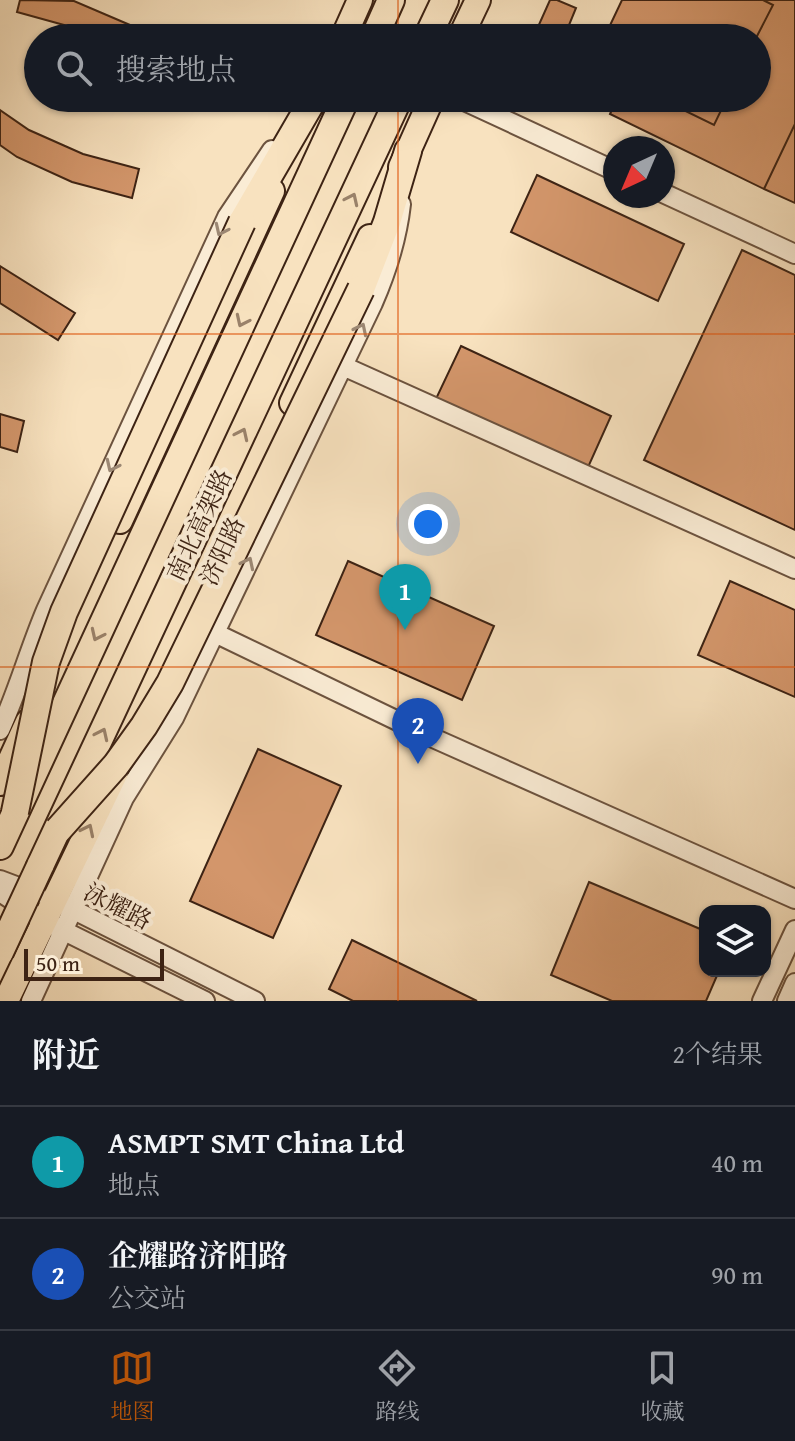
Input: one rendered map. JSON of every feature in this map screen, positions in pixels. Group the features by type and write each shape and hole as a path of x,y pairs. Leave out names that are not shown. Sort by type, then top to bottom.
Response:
{"highway":[{"path":"380,24 391,0"},
{"path":"434,24 445,0"},
{"path":"15,812 46,662 64,612 242,222 306,112"},
{"name":"南北高架路","path":"0,846 340,112"},
{"name":"南北高架路","path":"0,952 392,112"},
{"path":"58,830 116,765 170,683 361,289 387,222 408,151"}],"main road":[{"path":"349,24 360,0"},
{"path":"467,24 478,0"},
{"path":"0,783 308,112"},
{"name":"济阳路","path":"6,1001 32,945 59,916 187,626 426,112"}],"street":[{"path":"0,730 20,685 46,610 227,217 267,156 303,112"},
{"path":"488,112 603,165"},
{"path":"33,999 59,916 124,798 174,718 388,268 398,230 408,151"},
{"path":"675,199 795,254"},
{"path":"343,366 795,569"},
{"path":"215,633 431,737 795,899"},
{"name":"泳耀路","path":"0,880 205,1001"},
{"name":"泳耀路","path":"0,892 255,1001"},
{"path":"762,1001 795,930"},
{"path":"787,1001 795,983"}],"building":[{"path":"20,0 74,1 128,24 60,24 17,12"},
{"path":"550,0 576,8 569,24 539,24"},
{"path":"622,0 763,0 773,5 763,24 611,24"},
{"path":"763,0 795,0 795,124 764,189 675,146 675,136 655,136 610,114 688,112 714,125 720,112 771,112 771,24 763,24 773,5"},
{"path":"0,110 29,130 83,154 139,169 132,198 72,182 17,157 0,145"},
{"path":"688,112 720,112 714,125"},
{"path":"795,124 795,203 764,189"},
{"path":"537,175 684,244 658,301 511,232"},
{"path":"742,250 795,275 795,530 644,460"},
{"path":"0,266 75,313 58,340 0,303"},
{"path":"461,346 611,416 585,474 434,403"},
{"path":"0,414 24,421 17,452 0,447"},
{"path":"348,561 494,626 462,700 316,635"},
{"path":"730,581 795,610 795,697 698,655"},
{"path":"258,749 341,786 273,938 190,901"},
{"path":"589,882 699,928 699,977 716,977 706,1001 612,1001 551,975"},
{"path":"352,940 477,1001 353,1001 329,989"}],"place":[{"name":"ASMPT SMT China Ltd","path":"405,630"},
{"name":"企耀路济阳路","path":"418,764"}]}
